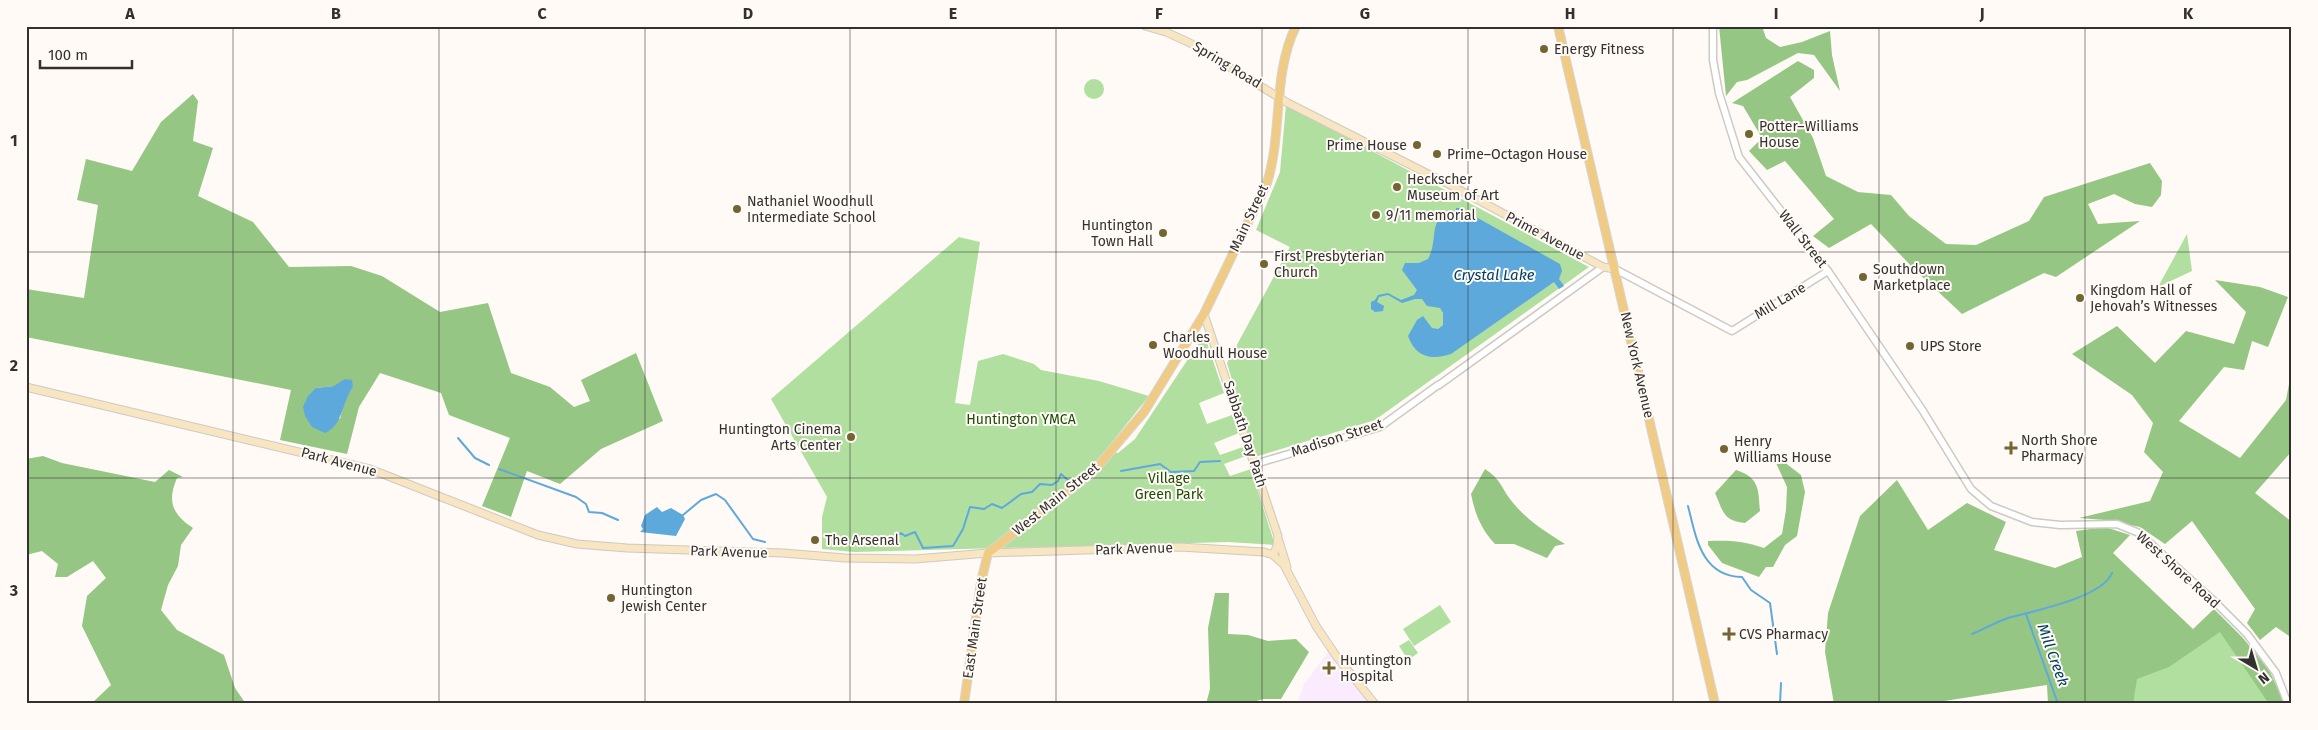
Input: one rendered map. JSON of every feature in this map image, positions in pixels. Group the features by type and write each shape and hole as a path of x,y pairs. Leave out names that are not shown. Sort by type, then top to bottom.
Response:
{"main road":[{"name":"Spring Road","path":"1145,26 1166,32 1190,43 1279,96"},
{"name":"Main Street","path":"1156,395 1204,314 1266,183 1273,164 1279,96 1287,50 1296,26"},
{"name":"New York Avenue","path":"1558,26 1715,704"},
{"name":"Prime Avenue","path":"1279,96 1603,267 1615,269"},
{"name":"Sabbath Day Path","path":"1204,314 1255,464 1289,575"},
{"name":"Park Avenue","path":"26,387 370,469 538,535 576,544 627,548 782,553 845,558 915,559 988,552 1180,547 1238,549 1273,555"},
{"name":"West Main Street","path":"988,552 1092,473 1128,432 1156,395"},
{"path":"1278,536 1278,543 1273,555 1282,562 1323,636 1375,704"},
{"name":"East Main Street","path":"964,704 981,582 988,552"}],"street":[{"name":"Wall Street","path":"1713,26 1713,60 1719,93 1739,157 1828,271 1938,435"},
{"name":"Madison Street","path":"1255,464 1380,427 1603,267"},
{"name":"Prime Avenue","path":"1615,269 1732,331"},
{"name":"Mill Lane","path":"1732,331 1828,271"},
{"name":"West Shore Road","path":"1938,435 1968,485 1982,500 1998,510 2045,524 2117,524 2129,527 2145,537 2216,603 2255,643 2276,673 2288,704"}],"shaded area":[{"name":"Huntington Hospital","path":"1329,651 1371,704 1297,704 1304,684"}],"green space":[{"path":"1719,26 1762,26 1766,38 1780,47 1802,42 1830,31 1832,55 1840,91 1814,55 1798,53 1747,80 1737,82 1726,96"},
{"path":"1798,61 1814,70 1814,78 1790,97 1813,138 1826,176 1858,192 1891,195 1909,216 1946,244 1976,245 2029,221 2044,197 2150,163 2162,181 2161,195 2152,207 2135,204 2114,194 2088,204 2098,224 2140,221 2056,277 2044,273 1962,314 1915,270 1871,224 1829,248 1813,236 1834,219 1785,161 1767,170 1749,151 1762,138 1743,106 1732,103"},
{"path":"1090,79 1098,79 1104,85 1104,93 1098,99 1090,99 1084,93 1084,85"},
{"path":"193,94 198,101 193,141 213,148 198,196 253,222 289,267 351,266 382,276 440,312 488,303 511,373 550,387 574,407 590,401 581,380 636,353 663,421 601,449 560,484 527,471 511,517 482,506 510,438 449,415 441,393 380,373 359,407 347,454 280,440 291,390 26,337 26,289 84,298 98,205 77,200 86,159 132,171 161,122","holes":["334,386 353,387 346,395 340,419 316,388"]},
{"path":"1286,105 1589,267 1375,420 1255,457 1227,363 1290,247 1256,230 1280,172"},
{"path":"2187,234 2192,271 2158,287"},
{"path":"959,237 980,242 955,403 970,405 978,361 1003,354 1034,364 1041,370 1099,381 1149,396 1105,451 1118,453 1135,439 1202,338 1205,337 1224,393 1199,403 1207,424 1232,415 1239,433 1214,443 1220,455 1243,447 1246,456 1224,464 1230,476 1251,469 1275,545 1228,542 854,552 822,549 822,517 827,497 771,399"},
{"path":"2215,280 2260,287 2288,297 2268,347 2252,341 2244,370 2224,367 2179,421 2240,458 2286,400 2292,368 2292,451 2255,493 2292,522 2292,638 2276,627 2260,640 2247,623 2255,609 2192,521 2165,544 2140,527 2105,520 2079,518 2150,501 2163,472 2144,452 2153,423 2132,395 2072,354 2117,326 2155,363 2186,331 2234,344 2246,312"},
{"path":"1771,452 1801,475 1805,492 1797,536 1785,545 1773,567 1766,567 1759,577 1722,563 1708,545 1708,541 1736,542 1764,548 1782,534 1787,487"},
{"path":"43,456 62,463 155,482 169,470 183,477 177,478 174,486 172,494 173,506 180,518 193,528 181,545 178,566 168,585 161,610 177,630 224,655 235,688 246,704 91,704 111,685 82,626 87,596 106,578 93,561 67,577 55,577 58,564 42,551 26,555 26,459"},
{"path":"1485,469 1497,480 1510,499 1528,519 1565,544 1555,546 1547,558 1514,544 1495,544 1479,521 1471,494"},
{"path":"1736,470 1750,477 1758,490 1760,511 1745,523 1732,520 1725,514 1715,493"},
{"path":"1897,480 1928,530 1967,503 2006,522 1994,550 2055,568 2082,557 2076,531 2105,527 2130,535 2113,553 2193,629 2214,609 2243,638 2269,670 2285,704 2269,704 2220,632 2169,667 2137,679 2133,704 2048,704 2047,685 1925,704 1834,704 1825,652 1828,613 1860,516"},
{"path":"1215,593 1229,593 1228,634 1248,635 1268,641 1296,639 1309,652 1281,699 1263,699 1247,704 1206,704 1210,689 1208,628"},
{"path":"1440,605 1451,622 1414,646 1403,629"},
{"path":"2224,625 2281,704 2127,704 2135,652"},
{"path":"1409,640 1418,653 1408,660 1399,646"}],"water":[{"name":"Crystal Lake","path":"1456,208 1460,208 1560,264 1562,271 1559,279 1564,286 1559,289 1554,282 1451,354 1437,357 1425,356 1415,349 1408,336 1417,320 1423,316 1432,328 1438,329 1443,325 1443,313 1440,308 1427,306 1422,299 1402,303 1388,295 1379,297 1377,302 1384,306 1383,311 1375,312 1371,309 1371,302 1378,295 1388,293 1401,300 1414,295 1417,290 1402,270 1405,263 1419,263 1428,259 1437,223 1440,218 1456,210"},
{"path":"345,379 352,380 353,387 335,425 325,433 312,427 305,416 303,407 308,396 316,388 334,386"},
{"path":"657,507 662,512 671,508 683,515 685,519 676,536 640,532 643,529 641,526 645,515"}],"waterway":[{"path":"458,438 475,458 489,465"},
{"path":"1121,471 1160,464 1171,472 1194,471 1200,462 1220,461"},
{"path":"499,469 576,497 586,504 589,512 602,513 618,520"},
{"path":"888,541 901,533 905,536 915,532 923,548 953,546 963,529 970,507 984,509 992,504 1002,508 1021,494 1032,492 1040,484 1052,485 1058,481 1061,474 1069,481"},
{"path":"683,515 701,500 716,494 725,500 753,539 765,542"},
{"path":"1688,506 1698,542 1709,562 1717,570 1728,575 1742,577 1751,590 1770,603 1777,654"},
{"name":"Mill Creek","path":"1972,634 1999,621 2066,602 2095,590 2106,582 2112,573"},
{"name":"Mill Creek","path":"2026,614 2058,704"},
{"path":"1780,704 1781,683"}],"place":[{"name":"Energy Fitness","path":"1544,49"},
{"name":"Potter–Williams House","path":"1749,134"},
{"name":"Prime House","path":"1417,145"},
{"name":"Prime–Octagon House","path":"1437,154"},
{"name":"Heckscher Museum of Art","path":"1397,187"},
{"name":"Nathaniel Woodhull Intermediate School","path":"737,209"},
{"name":"9/11 memorial","path":"1376,215"},
{"name":"Huntington Town Hall","path":"1163,233"},
{"name":"First Presbyterian Church","path":"1264,264"},
{"name":"Southdown Marketplace","path":"1863,277"},
{"name":"Kingdom Hall of Jehovah’s Witnesses","path":"2080,298"},
{"name":"Charles Woodhull House","path":"1153,345"},
{"name":"UPS Store","path":"1910,346"},
{"name":"Huntington Cinema Arts Center","path":"851,437"},
{"name":"North Shore Pharmacy","path":"2011,448"},
{"name":"Henry Williams House","path":"1724,449"},
{"name":"The Arsenal","path":"815,540"},
{"name":"Huntington Jewish Center","path":"611,598"},
{"name":"CVS Pharmacy","path":"1729,634"},
{"name":"Huntington Hospital","path":"1329,668"}],"park label":[{"name":"Huntington YMCA","path":"1021,419"},
{"name":"Village Green Park","path":"1169,486"}]}
